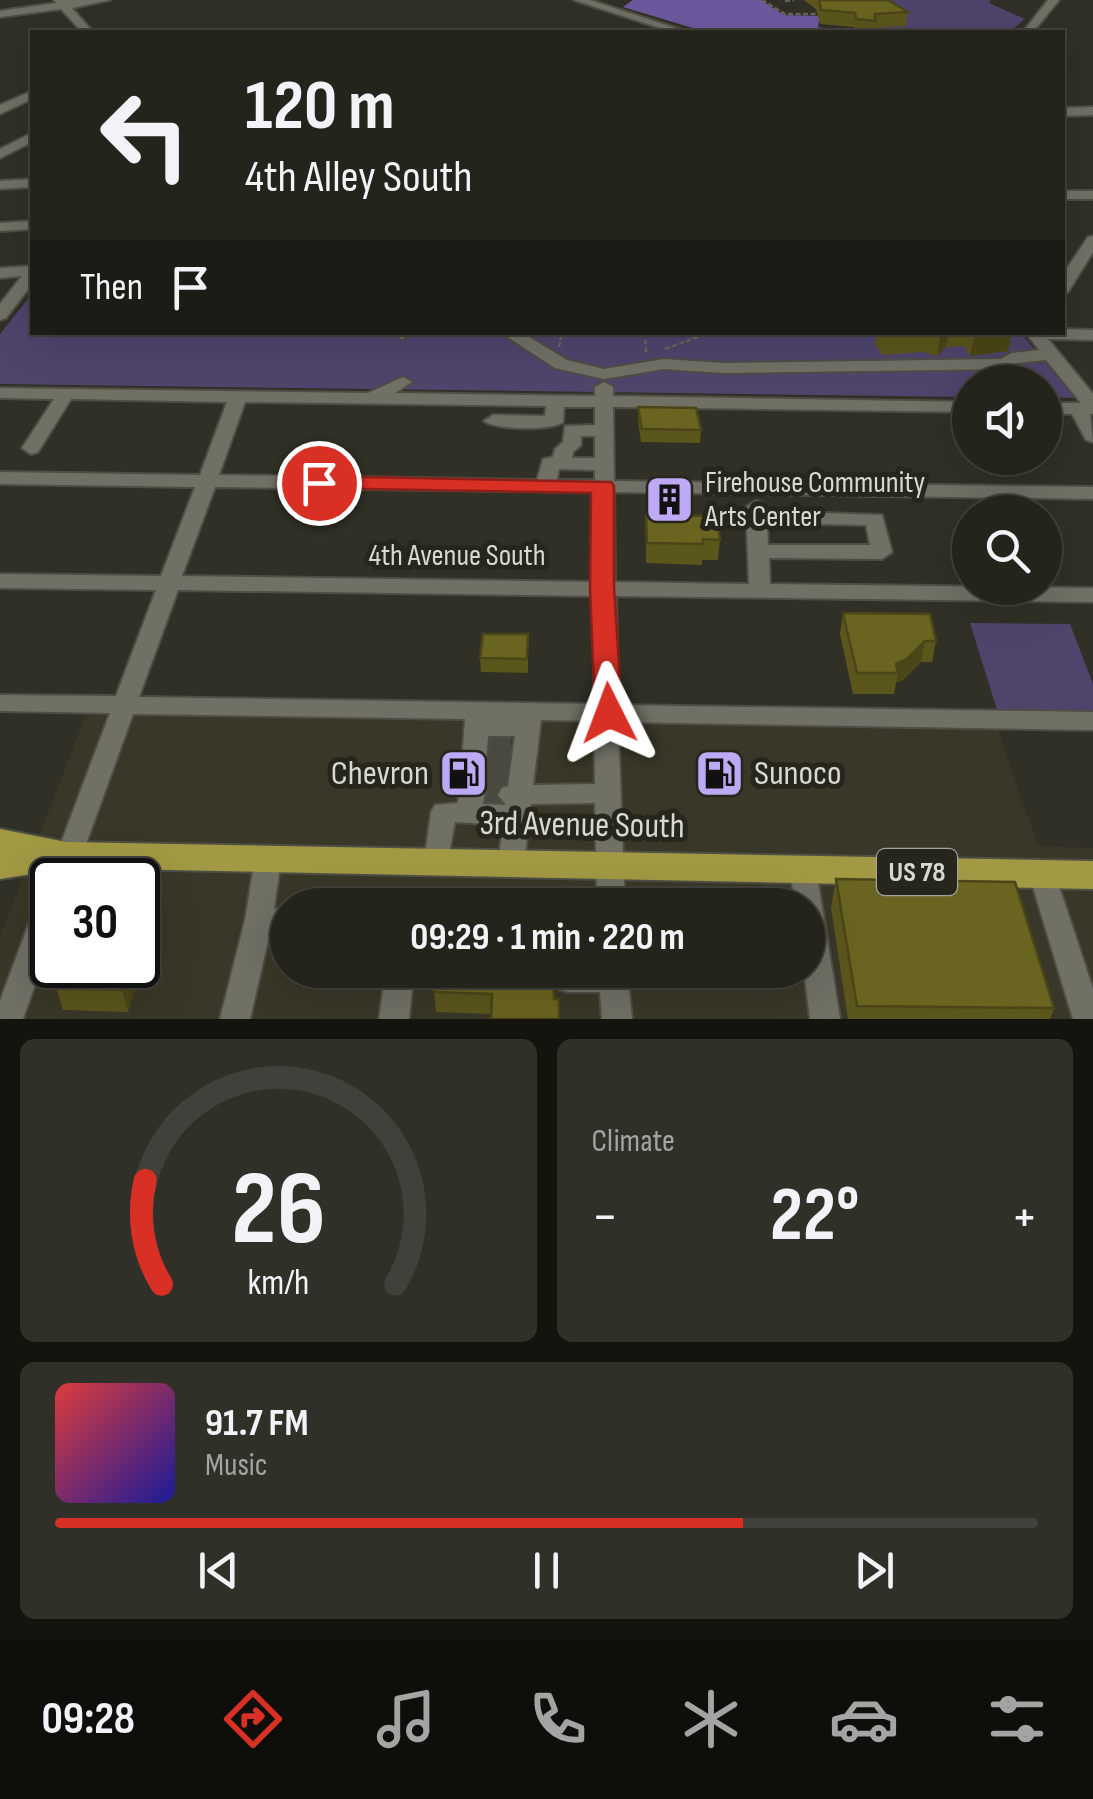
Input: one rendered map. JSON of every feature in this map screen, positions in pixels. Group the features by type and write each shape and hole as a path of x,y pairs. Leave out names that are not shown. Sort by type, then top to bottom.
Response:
{"main road":[{"name":"3rd Avenue South","path":"0,842 39,858"},
{"name":"3rd Avenue South","path":"160,864 268,859 1093,875"},
{"name":"3rd Avenue South","path":"0,866 30,867"}],"street":[{"path":"0,14 61,2 104,0"},
{"path":"579,0 676,30"},
{"path":"607,8 620,0"},
{"path":"1030,30 1054,0"},
{"path":"61,2 86,30"},
{"path":"0,110 30,95"},
{"path":"1065,112 1093,111"},
{"path":"0,154 30,138"},
{"path":"0,185 30,183"},
{"path":"1065,195 1093,194"},
{"path":"0,227 30,225"},
{"path":"1067,282 1093,240"},
{"path":"0,273 30,273"},
{"path":"1067,282 1093,275"},
{"path":"0,315 30,276"},
{"path":"1065,334 1093,335"},
{"path":"511,335 531,353 572,369 604,374 664,364 724,368 1006,364 1012,358 1050,354"},
{"path":"1036,335 1088,408 1093,436"},
{"path":"604,374 602,587 609,713 610,888"},
{"path":"372,398 403,382"},
{"path":"0,393 952,407"},
{"path":"32,448 66,394"},
{"path":"68,858 238,397"},
{"path":"555,400 572,445 564,449 562,463"},
{"path":"1062,408 1088,408"},
{"path":"494,421 604,431"},
{"path":"546,486 550,463 562,463 603,475 755,488 1093,493"},
{"path":"0,478 546,486 603,475"},
{"path":"755,488 760,590"},
{"path":"756,517 874,519 882,552 757,550"},
{"name":"4th Avenue South","path":"0,581 1093,596"},
{"path":"0,702 124,705 496,767 609,793"},
{"path":"437,862 444,812 496,767 609,713 1093,721"},
{"path":"496,767 511,863"},
{"path":"268,859 270,888"},
{"path":"803,869 825,1019"},
{"path":"1042,874 1088,1019"},
{"path":"234,1019 270,928"},
{"path":"8,1019 30,959"},
{"path":"394,1019 398,988"},
{"path":"614,988 616,1019"}],"path":[{"path":"762,0 785,14 827,12"},
{"path":"785,1 794,0"},
{"path":"643,356 646,335"},
{"path":"657,354 702,335"}],"shaded area":[{"path":"633,0 761,0 784,15 820,16 818,27 833,30 699,30 623,7"},
{"path":"861,0 991,0 989,3 1025,19 1011,30 875,30 903,24"},
{"path":"30,296 30,335 1023,335 1048,365 952,365 952,397 0,384 0,334"},
{"path":"1062,382 1075,398 1062,398"},
{"path":"970,623 1070,624 1093,684 1093,713 997,710"},
{"path":"92,699 992,713 1038,846 1093,848 1093,1019 0,1019 0,937 30,859 30,988 160,988 160,858 31,858"}],"building":[{"path":"819,0 888,0 908,12 875,14 875,21 856,19 855,13 821,10"},
{"path":"638,407 696,408 701,430 642,429"},
{"path":"646,515 717,516 720,540 703,539 703,544 647,543"},
{"path":"843,613 930,614 936,641 925,641 896,664 898,673 857,673"},
{"path":"483,634 528,634 527,659 480,658"},
{"path":"836,879 1015,882 1054,1008 857,1006"},
{"path":"56,988 123,988 122,990"},
{"path":"434,988 554,988 554,999 559,999 559,1019 491,1019 492,994 434,992"}],"tunnel":[{"path":"488,750 511,750"},
{"path":"485,772 509,771"},
{"path":"482,795 508,795"}],"place":[{"name":"Firehouse Community Arts Center","path":"670,500"},
{"name":"Chevron","path":"464,773"},
{"name":"Sunoco","path":"719,773"}],"route":[{"path":"319,483 603,486 602,587 609,713"}]}
